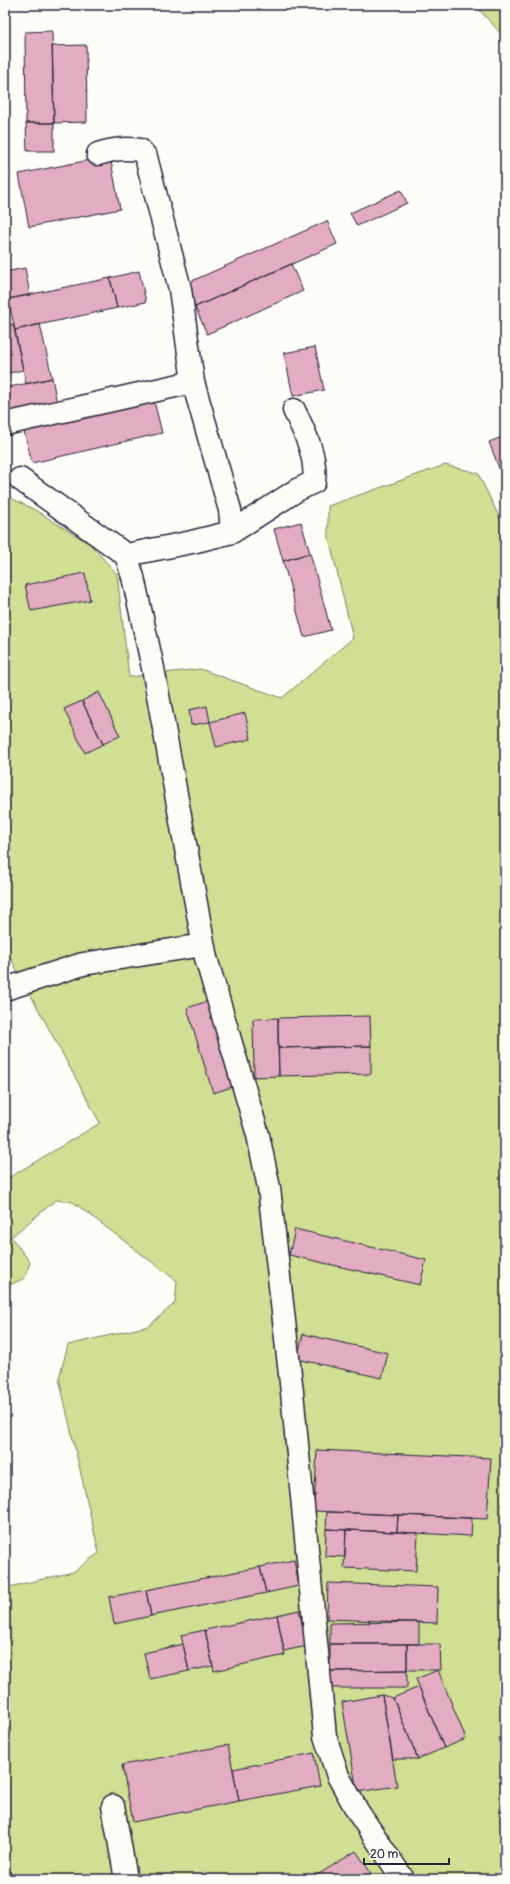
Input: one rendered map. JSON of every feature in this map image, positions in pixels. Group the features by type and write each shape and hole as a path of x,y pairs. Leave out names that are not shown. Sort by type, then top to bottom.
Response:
{"street":[{"path":"98,154 111,149 126,148 140,150 146,157 180,289 193,382 223,483 230,510 232,532"},
{"path":"5,424 193,382"},
{"path":"126,555 192,542 232,532 297,490 314,482 315,468 308,440 294,410"},
{"path":"20,479 126,555 134,583 153,668 203,945 258,1135 269,1188 291,1385 325,1736 338,1776 358,1812 403,1879"},
{"path":"5,989 83,964 203,945"},
{"path":"113,1806 126,1879"}],"green space":[{"path":"475,5 505,5 505,38"},
{"path":"445,465 478,473 505,529 505,1879 5,1879 5,1588 73,1572 99,1553 59,1378 68,1345 149,1326 175,1303 177,1281 73,1202 56,1200 11,1237 30,1262 25,1278 5,1287 5,1180 100,1123 5,948 5,495 35,510 90,544 117,574 129,677 200,669 282,698 353,638 328,534 328,506"}],"building":[{"path":"52,31 54,123 26,123 25,32"},
{"path":"86,45 87,122 54,123 52,46"},
{"path":"26,123 54,123 54,151 27,151"},
{"path":"110,156 120,209 29,227 19,174"},
{"path":"401,190 407,203 357,226 350,213"},
{"path":"327,221 337,244 195,307 185,284"},
{"path":"291,264 303,291 207,334 195,307"},
{"path":"25,268 30,295 8,299 5,287 5,272"},
{"path":"139,271 146,302 117,308 110,278"},
{"path":"110,278 117,308 15,330 8,299"},
{"path":"13,324 23,370 5,374 5,325"},
{"path":"40,324 52,378 26,384 15,330"},
{"path":"315,347 324,390 293,396 284,353"},
{"path":"52,378 58,408 5,414 5,388"},
{"path":"153,397 162,433 32,463 23,427"},
{"path":"505,436 505,466 499,468 489,442"},
{"path":"505,466 505,485 499,468"},
{"path":"301,522 310,553 283,561 274,529"},
{"path":"310,553 331,630 304,637 283,561"},
{"path":"85,573 90,600 31,611 25,585"},
{"path":"99,692 120,736 103,744 82,701"},
{"path":"82,701 103,744 85,753 64,709"},
{"path":"207,706 210,722 191,725 189,710"},
{"path":"245,713 251,739 216,747 210,722"},
{"path":"211,1000 238,1085 213,1093 187,1008"},
{"path":"370,1016 371,1046 278,1048 278,1018"},
{"path":"278,1018 279,1076 254,1077 253,1019"},
{"path":"371,1046 371,1074 279,1076 278,1048"},
{"path":"295,1229 426,1260 420,1285 289,1255"},
{"path":"303,1334 388,1353 382,1378 297,1359"},
{"path":"317,1450 491,1458 487,1519 314,1511"},
{"path":"327,1512 398,1515 397,1532 326,1529"},
{"path":"398,1515 472,1518 471,1536 397,1532"},
{"path":"326,1529 346,1530 345,1557 325,1556"},
{"path":"346,1530 418,1533 416,1571 344,1568"},
{"path":"294,1560 299,1586 266,1593 260,1567"},
{"path":"260,1567 266,1593 151,1616 146,1590"},
{"path":"328,1583 438,1587 437,1623 327,1619"},
{"path":"146,1590 151,1616 114,1624 109,1597"},
{"path":"299,1610 307,1646 284,1651 277,1615"},
{"path":"277,1615 285,1655 214,1671 205,1630"},
{"path":"419,1622 419,1644 330,1644 330,1623"},
{"path":"205,1630 213,1666 189,1671 181,1635"},
{"path":"183,1644 189,1671 150,1679 144,1653"},
{"path":"330,1644 407,1644 407,1670 330,1671"},
{"path":"407,1644 440,1644 441,1670 407,1670"},
{"path":"407,1670 407,1688 330,1688 330,1671"},
{"path":"438,1670 466,1739 444,1748 416,1679"},
{"path":"419,1687 444,1748 418,1759 393,1698"},
{"path":"382,1695 393,1698 418,1759 393,1759"},
{"path":"382,1695 397,1786 357,1792 342,1702"},
{"path":"228,1745 239,1801 133,1822 122,1765"},
{"path":"314,1753 320,1786 239,1801 233,1769"},
{"path":"356,1851 371,1873 362,1879 311,1879"}]}
